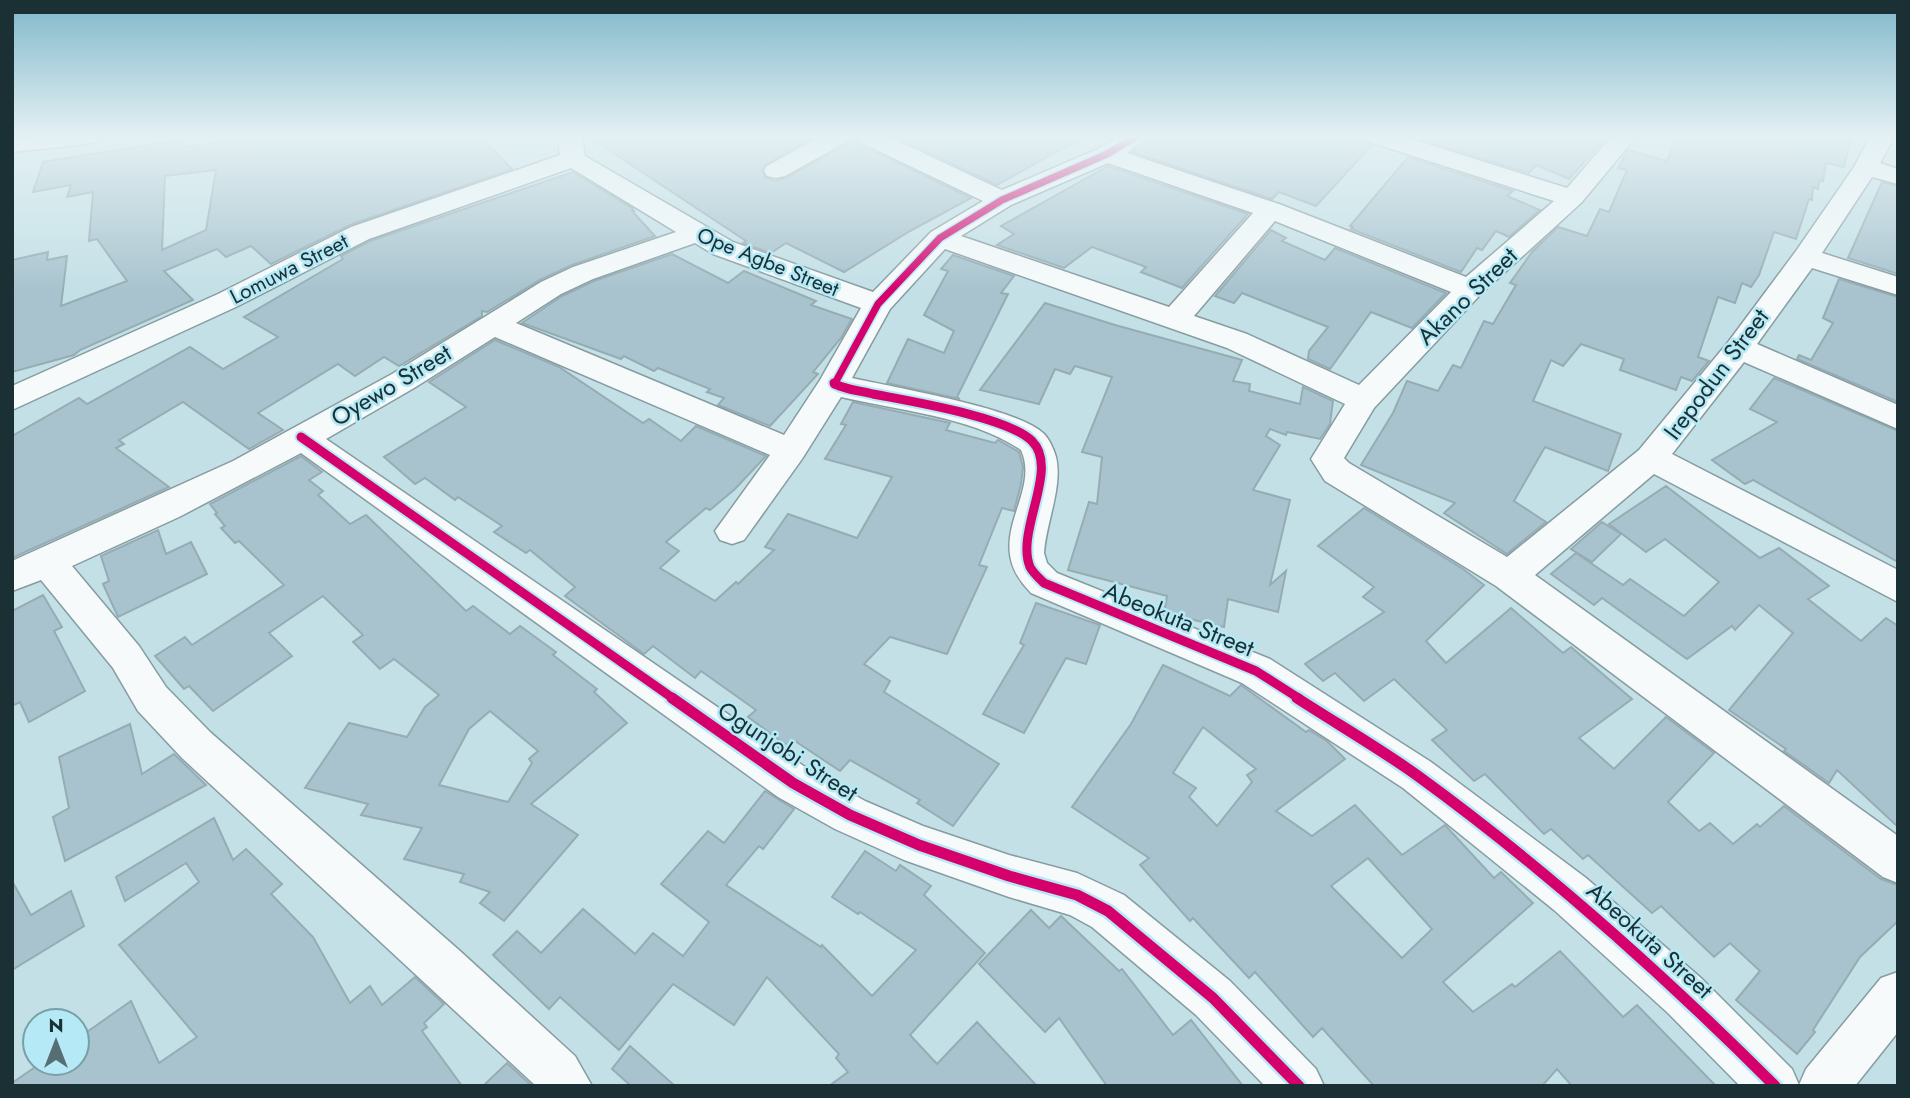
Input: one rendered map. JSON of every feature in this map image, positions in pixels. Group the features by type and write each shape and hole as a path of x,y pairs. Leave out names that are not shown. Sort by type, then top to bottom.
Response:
{"street":[{"name":"Lomuwa Street","path":"12,399 228,300 360,233 471,188"},
{"name":"Ope Agbe Street","path":"630,188 695,233 750,258 878,304"},
{"path":"977,188 1002,200"},
{"path":"732,531 791,451 833,385 878,304 940,238 1002,200 1029,188"},
{"path":"1207,188 1270,210 1470,289"},
{"path":"1541,188 1572,198"},
{"name":"Akano Street","path":"1509,576 1331,467 1328,458 1363,400 1470,289 1580,188"},
{"name":"Irepodun Street","path":"1509,576 1651,458 1739,348 1806,257 1852,188"},
{"path":"1175,319 1270,210"},
{"name":"Oyewo Street","path":"30,569 167,508 244,470 403,381 491,324 574,276 695,233"},
{"path":"940,238 1237,341 1363,400"},
{"path":"1806,257 1898,286"},
{"path":"491,324 791,451"},
{"path":"1739,348 1898,418"},
{"name":"Abeokuta Street","path":"833,385 962,414 1007,428 1033,442 1039,455 1040,479 1033,506 1027,552 1030,569 1044,583 1256,671 1417,775 1570,894 1685,996 1775,1086"},
{"name":"Ogunjobi Street","path":"301,437 793,783 850,815 919,845 1009,876 1077,895 1108,911 1213,998 1299,1086"},
{"path":"1651,458 1898,587"},
{"path":"30,569 126,657 152,699 196,745 242,789 444,967 558,1073 567,1086"},
{"path":"1509,576 1898,862"},
{"path":"1823,1086 1898,995"}],"building":[{"path":"34,188 53,188 33,192"},
{"path":"70,188 165,188 162,250 206,230 213,188 456,188 350,225 271,264 251,246 226,257 217,249 164,271 193,300 74,355 12,372 12,260 48,252 47,260 67,256 61,306 127,281 97,239 89,241 93,192 67,197"},
{"path":"525,188 600,188 632,208 655,236 572,265 540,280 487,312 482,311 482,316 399,366 384,357 355,376 338,364 258,413 283,430 249,449 183,402 119,440 124,444 116,448 169,487 12,558 12,436 79,398 87,404 190,347 223,369 278,337 244,317 343,259 341,256 370,241"},
{"path":"666,188 951,188 971,198 910,231 844,272 786,243 771,253 743,243 746,241"},
{"path":"1068,188 1173,188 1248,214 1182,288 1141,272 1146,267 1092,247 1064,268 997,245 1014,234 1001,226"},
{"path":"1240,188 1332,188 1316,206 1279,192 1272,199"},
{"path":"1382,188 1504,188 1513,191 1507,196 1540,210 1509,237 1496,231 1482,250 1477,248 1461,272 1351,229 1353,227 1350,226"},
{"path":"1619,188 1813,188 1812,200 1809,199 1796,239 1774,232 1759,275 1751,287 1742,283 1735,303 1718,297 1698,357 1709,361 1692,381 1681,377 1676,390 1620,370 1624,359 1581,344 1563,366 1551,360 1533,401 1621,434 1608,471 1545,447 1514,501 1546,522 1507,554 1444,513 1455,503 1361,465 1393,413 1407,381 1438,391 1453,365 1461,368 1484,321 1493,324 1516,285 1510,283 1532,252 1558,227 1587,236 1600,209 1609,212"},
{"path":"1879,188 1898,188 1898,274 1848,258"},
{"path":"1271,230 1286,238 1282,241 1325,260 1335,248 1446,293 1412,328 1371,312 1330,369 1308,359 1309,351 1328,327 1242,293 1234,303 1215,296"},
{"path":"672,254 728,283 744,271 816,301 811,305 852,319 841,338 813,372 818,374 770,426 718,405 724,398 707,392 710,389 658,368 654,371 624,356 621,359 522,323 562,296 594,281"},
{"path":"953,255 1014,276 1001,293 1008,294 957,397 960,399 887,383 908,339 944,353 954,331 924,315 948,271 941,269"},
{"path":"1839,279 1898,297 1898,402 1797,359 1799,355 1811,360 1833,323 1823,318"},
{"path":"1045,303 1242,360 1233,381 1250,384 1249,391 1300,404 1303,387 1333,401 1330,424 1320,439 1287,432 1286,435 1270,429 1266,436 1280,445 1253,490 1290,500 1270,585 1286,571 1278,612 1228,599 1224,627 1164,613 1167,596 1068,570 1089,502 1097,504 1102,457 1082,452 1112,377 1075,366 1070,374 1055,369 1039,404 980,390"},
{"path":"495,340 559,367 643,423 649,419 681,441 696,426 766,456 735,489 710,510 706,508 666,542 679,551 660,568 715,601 736,582 738,584 774,550 765,547 788,514 857,538 892,477 825,459 846,425 841,424 853,402 950,423 946,430 995,443 998,440 1019,452 1023,467 1014,511 1002,508 979,565 987,567 947,654 890,637 864,664 890,681 884,692 999,764 953,826 917,803 920,800 850,760 840,771 792,739 786,745 748,717 756,710 701,671 695,678 653,646 644,654 565,596 575,587 530,550 526,553 494,532 502,526 458,497 455,500 425,478 415,484 384,457 466,407 429,382"},
{"path":"1774,378 1898,431 1898,562 1753,480 1745,484 1712,460 1777,422 1750,409"},
{"path":"301,456 322,472 309,480 323,491 318,495 350,524 366,515 466,611 473,606 510,634 520,626 556,652 553,655 597,689 594,692 627,723 531,804 578,835 504,921 480,903 490,892 460,882 464,874 404,859 422,828 361,815 368,804 305,788 349,723 407,737 425,707 439,695 394,659 380,669 353,642 363,635 323,596 269,633 292,656 213,711 189,686 184,689 155,656 185,637 192,645 284,585 239,541 235,543 221,528 225,526 210,504","holes":["490,711 538,751 529,759 532,763 508,802 439,785 469,729"]},
{"path":"1666,486 1760,558 1779,548 1829,586 1808,599 1861,641 1886,618 1898,626 1898,827 1837,770 1829,783 1784,751 1786,749 1729,710 1793,633 1759,605 1735,630 1732,626 1687,659 1602,598 1594,605 1551,574 1576,553 1623,585 1630,579 1684,616 1719,582 1665,539 1646,552 1609,524"},
{"path":"1364,508 1463,569 1484,585 1426,641 1446,663 1511,608 1563,653 1571,647 1632,699 1579,738 1614,769 1666,717 1714,753 1668,802 1699,831 1710,823 1733,844 1757,824 1760,827 1784,806 1881,879 1898,885 1898,921 1860,957 1813,1030 1815,1032 1797,1054 1736,1000 1760,971 1730,943 1714,957 1661,906 1652,913 1588,855 1583,859 1551,829 1544,834 1485,774 1474,781 1432,740 1447,730 1394,679 1364,701 1335,673 1323,681 1305,664 1384,612 1363,597 1374,587 1318,546"},
{"path":"1602,522 1621,534 1592,562 1571,549"},
{"path":"158,530 166,554 191,542 207,574 118,617 103,584 109,581 101,556"},
{"path":"43,595 62,627 54,631 85,691 29,722 20,702 12,706 12,611"},
{"path":"1036,603 1100,625 1086,664 1066,658 1024,733 983,714 1024,645 1020,643"},
{"path":"1163,665 1230,696 1241,685 1306,732 1309,730 1327,741 1345,759 1276,811 1312,836 1355,805 1402,855 1445,825 1494,878 1501,872 1533,903 1443,982 1473,1012 1512,984 1515,987 1560,951 1623,1017 1637,1005 1716,1086 1572,1086 1557,1069 1542,1086 1374,1086 1322,1028 1313,1037 1255,972 1249,978 1193,918 1190,921 1140,865 1149,858 1072,807 1131,724","holes":["1203,727 1256,769 1247,775 1252,782 1217,826 1189,797 1196,788 1173,773","1368,858 1432,929 1402,958 1331,886"]},
{"path":"130,724 142,774 174,754 206,785 65,861 53,817 69,808 59,757"},
{"path":"765,791 794,809 763,849 759,846 726,885 821,947 822,945 872,996 916,950 860,912 858,914 832,897 865,851 896,871 900,865 931,886 924,895 985,953 910,1035 937,1064 977,1022 1037,1086 829,1086 848,1072 836,1058 839,1054 767,977 734,1025 673,984 619,1050 560,997 549,1009 493,955 517,931 541,953 583,909 635,954 653,933 683,956 709,922 661,884 708,831 724,843"},
{"path":"214,818 233,860 246,849 282,884 271,894 313,937 350,1003 370,986 382,1005 415,977 444,1004 424,1023 427,1027 422,1031 462,1086 12,1086 21,1077 91,1077 91,1029 131,1001 159,1063 197,1037 119,945 199,882 186,863 125,901 116,877"},
{"path":"12,881 31,915 71,891 84,926 12,970"},
{"path":"1031,910 1049,928 1061,916 1119,971 1122,969 1173,1035 1191,1020 1243,1086 1107,1086 1059,1018 1045,1032 979,964"},
{"path":"630,1046 675,1086 631,1086 612,1069"},
{"path":"507,1063 532,1086 483,1086"}],"cycle path":[{"path":"1029,188 1002,200 940,238 878,304 833,385 970,416 1020,433 1033,442 1039,454 1041,468 1027,553 1030,567 1044,583 1256,671 1417,775 1570,894 1685,996 1775,1086"},
{"path":"301,437 793,783 850,815 919,845 1009,876 1077,895 1108,911 1213,998 1299,1086"}]}
